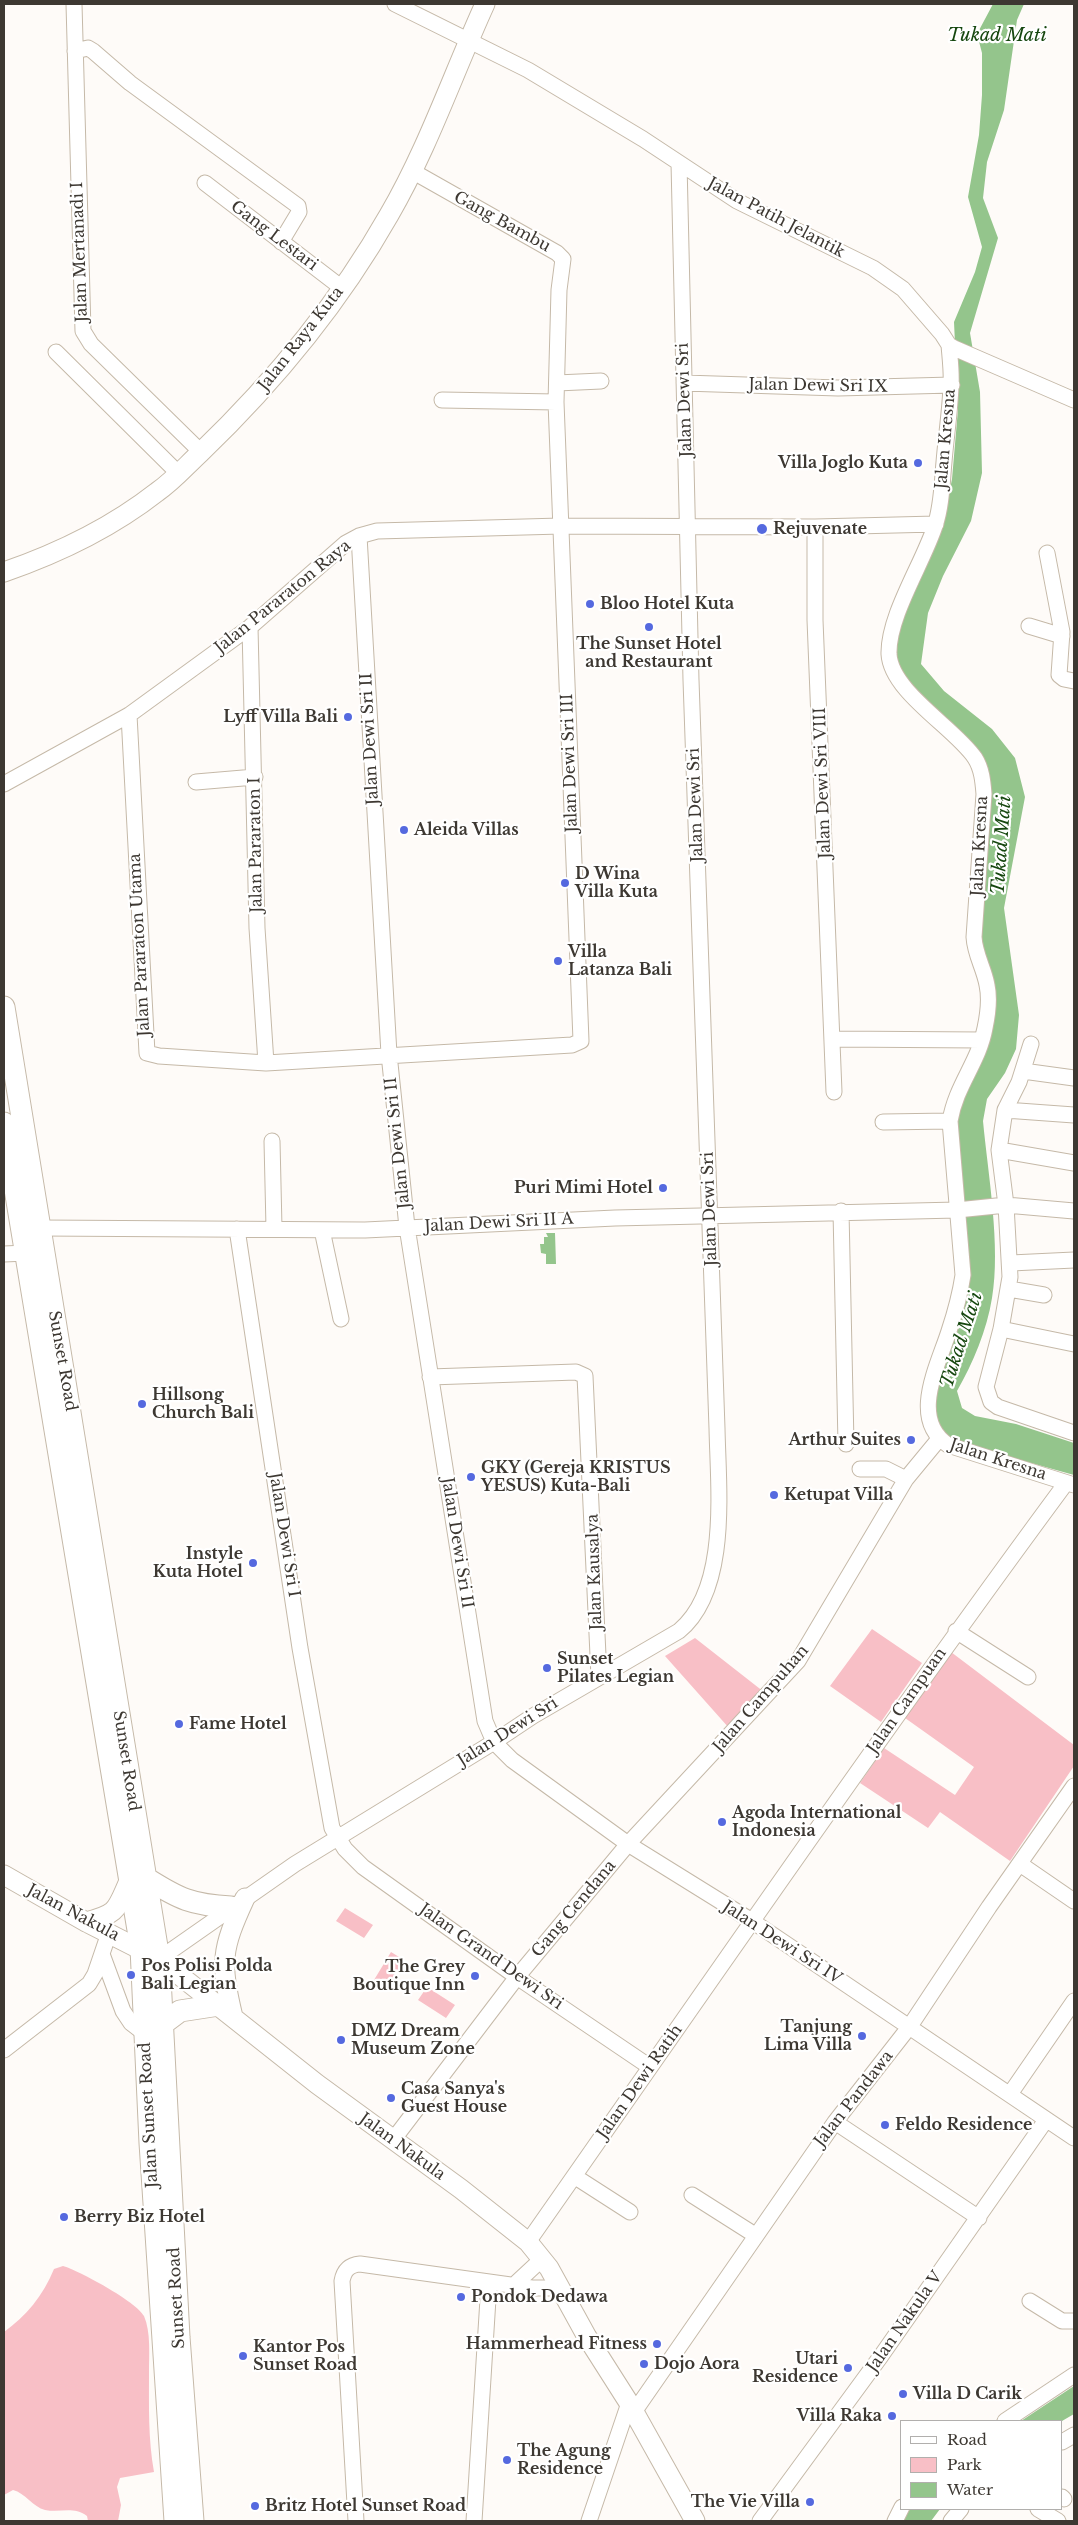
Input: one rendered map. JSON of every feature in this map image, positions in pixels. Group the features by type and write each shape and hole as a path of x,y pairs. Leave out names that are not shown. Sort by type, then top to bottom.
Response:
{"highway":[{"name":"Sunset Road","path":"4,1006 40,1228 138,1879 150,1954 164,2023 189,2521"},
{"name":"Sunset Road","path":"4,1122 138,1879"},
{"path":"138,1879 189,1902 238,1903"},
{"name":"Jalan Sunset Road","path":"150,1954 144,2033 189,2521"},
{"path":"164,2023 180,2011 226,2011"}],"main road":[{"name":"Jalan Raya Kuta","path":"4,572 34,561 89,536 141,504 178,474 252,401 342,288 390,215 412,171 485,4"},
{"name":"Jalan Nakula","path":"4,1875 86,1922 150,1954 226,2011 286,2060 528,2242 542,2259 587,2337 632,2408 695,2521"},
{"path":"86,1922 104,1918 113,1913 138,1879"},
{"path":"226,2011 225,1951 238,1903"}],"street":[{"name":"Jalan Mertanadi I","path":"74,4 83,331 91,344 201,452"},
{"name":"Jalan Patih Jelantik","path":"395,4 528,70 644,139 737,201 874,268 915,300 952,346 1074,400"},
{"path":"75,51 88,48 93,50 130,84 298,206 299,212 281,242"},
{"name":"Jalan Dewi Sri","path":"150,1954 238,1903 389,1805 494,1742 533,1716 668,1638 686,1625 700,1604 710,1574 716,1540 718,1473 691,688 679,163"},
{"name":"Gang Bambu","path":"412,171 557,253 563,259 559,290"},
{"path":"679,180 683,174 694,174"},
{"name":"Gang Lestari","path":"205,183 342,288"},
{"name":"Jalan Dewi Sri III","path":"389,1054 572,1045 581,1041 556,402 559,290"},
{"name":"Jalan Kresna","path":"952,346 952,385 942,492 936,524 897,618 889,655 895,670 909,691 933,716 964,743 976,759 982,776 983,821 974,937 975,948 988,987 987,1014 982,1040 953,1102 950,1121 963,1267 960,1296 932,1385 928,1404 931,1427 939,1439 961,1451 1070,1484"},
{"path":"56,352 178,474"},
{"path":"557,383 602,381"},
{"name":"Jalan Dewi Sri IX","path":"684,383 838,388 952,385"},
{"path":"442,400 556,402"},
{"name":"Jalan Pararaton Raya","path":"4,784 128,715 250,627 334,553 360,536 377,531 562,526 815,527 936,524"},
{"name":"Jalan Dewi Sri VIII","path":"815,527 815,620 834,1092"},
{"name":"Jalan Dewi Sri II","path":"360,536 389,1054 406,1227 484,1721 494,1742"},
{"path":"1047,553 1062,636 1059,675 1064,679 1074,681"},
{"path":"1029,626 1062,636"},
{"name":"Jalan Pararaton I","path":"250,627 257,928 266,1063"},
{"name":"Jalan Pararaton Utama","path":"128,715 145,1048 147,1053 153,1056 266,1063 389,1054"},
{"path":"196,782 254,777"},
{"path":"832,1039 982,1040"},
{"path":"1031,1044 1023,1071 1005,1110 999,1150 1011,1264 1009,1289 1001,1329 986,1387 991,1402 1011,1412 1074,1433"},
{"path":"1023,1071 1074,1078"},
{"path":"1005,1110 1074,1115"},
{"path":"883,1122 950,1121"},
{"path":"272,1141 274,1228"},
{"path":"999,1150 1074,1163"},
{"name":"Jalan Dewi Sri II A","path":"40,1228 274,1228 322,1230 710,1215 959,1210 1004,1205 1074,1212"},
{"path":"841,1211 846,1444"},
{"name":"Jalan Dewi Sri I","path":"237,1229 300,1648 329,1815 339,1838"},
{"path":"322,1230 341,1320"},
{"path":"4,1254 26,1253"},
{"path":"1011,1264 1074,1260"},
{"path":"1009,1289 1044,1295"},
{"path":"1001,1329 1074,1344"},
{"name":"Jalan Kausalya","path":"430,1377 576,1372 585,1376 599,1677"},
{"name":"Jalan Campuhan","path":"628,1844 800,1659 906,1480 939,1439"},
{"path":"860,1469 886,1469 906,1480"},
{"name":"Jalan Campuan","path":"752,1921 956,1632 1070,1484"},
{"path":"956,1632 1028,1677"},
{"name":"Jalan Dewi Sri IV","path":"494,1742 517,1764 628,1844 752,1921 1074,2138"},
{"name":"Jalan Pandawa","path":"590,2521 632,2408 835,2122 910,2026 989,1907 1074,1786"},
{"name":"Jalan Grand Dewi Sri","path":"339,1838 353,1858 363,1867 517,1977 650,2067"},
{"name":"Gang Cendana","path":"392,2140 517,1977 628,1844"},
{"path":"1020,1864 1074,1901"},
{"name":"Jalan Dewi Ratih","path":"528,2242 752,1921"},
{"path":"4,2050 89,1984 109,1933"},
{"path":"102,1954 122,2011 144,2033"},
{"path":"1010,2094 1074,2001"},
{"name":"Jalan Nakula V","path":"760,2521 882,2356 1046,2120"},
{"path":"835,2122 979,2218"},
{"path":"574,2176 630,2212"},
{"path":"692,2195 755,2235"},
{"path":"513,2286 542,2259"},
{"path":"356,2521 342,2290 343,2274 353,2265 360,2264 513,2286 560,2288"},
{"path":"474,2521 489,2283"},
{"path":"1030,2301 1062,2321 1074,2321"},
{"path":"1006,2420 1074,2375"},
{"path":"1063,2441 1074,2435"},
{"path":"951,2521 960,2510"},
{"path":"1040,2510 1058,2521"}],"green space":[{"path":"872,1629 922,1663 881,1722 830,1686"},
{"path":"695,1638 764,1692 729,1728 665,1656"},
{"path":"951,1652 1074,1745 1074,1766 1010,1861 940,1812 928,1828 860,1783 884,1748 955,1795 974,1767 905,1718"},
{"path":"345,1908 373,1925 364,1938 336,1921"},
{"path":"391,1952 404,1960 387,1988 374,1980"},
{"path":"427,1987 455,2005 446,2018 418,2000"},
{"path":"63,2266 93,2280 130,2303 144,2316 148,2329 150,2435 154,2472 120,2478 117,2487 121,2505 118,2521 88,2521 87,2516 77,2511 45,2510 13,2490 4,2495 4,2332 33,2305 45,2288 54,2269"}],"water":[{"name":"Tukad Mati","path":"993,4 1024,4 1017,20 1004,110 987,162 983,198 998,238 970,333 980,392 982,473 971,521 943,576 928,613 921,664 944,691 992,729 1015,758 1025,797 1004,908 1019,1015 1016,1049 1005,1073 987,1099 983,1121 993,1210 995,1256 992,1298 983,1334 974,1358 957,1391 962,1408 975,1416 1016,1424 1074,1443 1074,1475 963,1444 944,1434 934,1418 932,1393 965,1299 954,1124 985,1044 978,937 986,770 900,675 893,640 945,514 952,479 958,409 954,322 975,272 982,247 968,197 979,135 982,95 982,53 977,34"},
{"path":"546,1233 555,1233 556,1264 546,1264 546,1254 541,1253 540,1244 544,1244 544,1237 548,1237"},
{"path":"1074,2386 1074,2414 1063,2420 1023,2420"},
{"path":"909,2510 939,2510 931,2521 903,2521"}],"place":[{"name":"Villa Joglo Kuta","path":"918,463"},
{"name":"Rejuvenate","path":"762,529"},
{"name":"Bloo Hotel Kuta","path":"590,604"},
{"name":"The Sunset Hotel and Restaurant","path":"649,627"},
{"name":"Lyff Villa Bali","path":"348,717"},
{"name":"Aleida Villas","path":"404,830"},
{"name":"D Wina Villa Kuta","path":"565,883"},
{"name":"Villa Latanza Bali","path":"558,961"},
{"name":"Puri Mimi Hotel","path":"663,1188"},
{"name":"Hillsong Church Bali","path":"142,1404"},
{"name":"Arthur Suites","path":"911,1440"},
{"name":"GKY (Gereja KRISTUS YESUS) Kuta-Bali","path":"471,1477"},
{"name":"Ketupat Villa","path":"774,1495"},
{"name":"Instyle Kuta Hotel","path":"253,1563"},
{"name":"Sunset Pilates Legian","path":"547,1668"},
{"name":"Fame Hotel","path":"179,1724"},
{"name":"Agoda International Indonesia","path":"722,1822"},
{"name":"Pos Polisi Polda Bali Legian","path":"131,1975"},
{"name":"The Grey Boutique Inn","path":"475,1976"},
{"name":"Tanjung Lima Villa","path":"862,2036"},
{"name":"DMZ Dream Museum Zone","path":"341,2040"},
{"name":"Casa Sanya's Guest House","path":"391,2098"},
{"name":"Feldo Residence","path":"885,2125"},
{"name":"Berry Biz Hotel","path":"64,2217"},
{"name":"Pondok Dedawa","path":"461,2297"},
{"name":"Hammerhead Fitness","path":"657,2344"},
{"name":"Kantor Pos Sunset Road","path":"243,2356"},
{"name":"Dojo Aora","path":"644,2364"},
{"name":"Utari Residence","path":"848,2368"},
{"name":"Villa D Carik","path":"903,2394"},
{"name":"Villa Raka","path":"892,2416"},
{"name":"The Agung Residence","path":"507,2460"},
{"name":"The Vie Villa","path":"810,2502"},
{"name":"Britz Hotel Sunset Road","path":"255,2506"}]}
